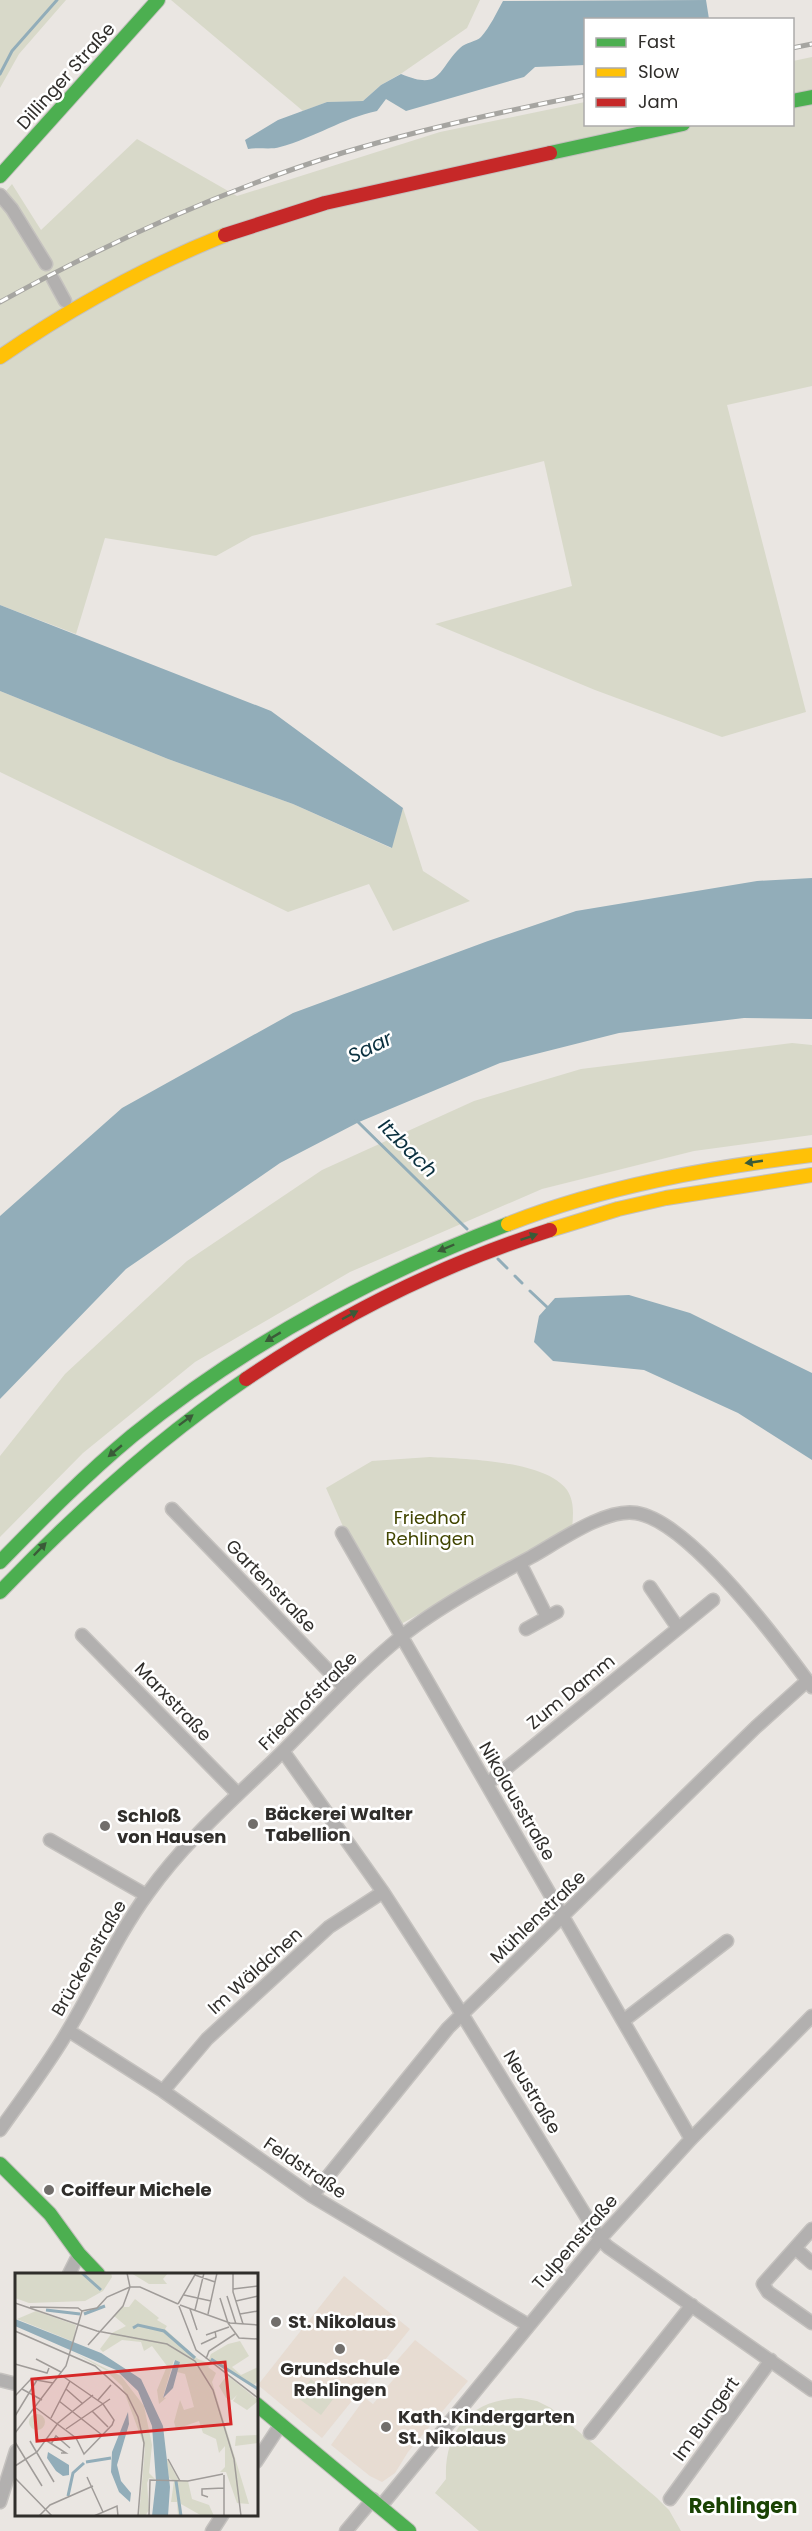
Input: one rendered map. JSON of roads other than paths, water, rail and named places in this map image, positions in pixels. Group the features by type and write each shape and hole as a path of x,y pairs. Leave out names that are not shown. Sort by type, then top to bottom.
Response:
{"main road":[{"name":"Dillinger Straße","path":"0,176 158,0"},
{"path":"794,101 812,97"},
{"path":"0,357 70,310 128,278 203,243 347,196 674,126"},
{"path":"0,1562 90,1472 176,1402 256,1347 372,1281 480,1233 615,1190 726,1166 812,1155"},
{"path":"0,1592 69,1519 151,1446 267,1364 381,1299 487,1252 620,1209 695,1192 812,1175"},
{"path":"0,2164 50,2214 79,2254 97,2273"},
{"path":"258,2406 409,2531"}],"street":[{"path":"0,195 12,209 46,264"},
{"path":"53,279 65,301"},
{"name":"Gartenstraße","path":"172,1509 345,1688"},
{"name":"Friedhofstraße","path":"146,1895 167,1868 238,1794 345,1688 403,1635 520,1563 600,1520 619,1513 634,1512 646,1515 658,1521 691,1547 731,1585 810,1684"},
{"name":"Nikolausstraße","path":"342,1533 403,1635 691,2139"},
{"path":"520,1563 552,1615 526,1629"},
{"path":"651,1587 678,1629"},
{"name":"Zum Damm","path":"487,1784 713,1600"},
{"name":"Marxstraße","path":"82,1635 238,1794"},
{"name":"Mühlenstraße","path":"312,2196 433,2045 462,2014 563,1918 756,1726 810,1684"},
{"name":"Neustraße","path":"283,1751 383,1892 462,2014 600,2239 608,2247 812,2390"},
{"name":"Brückenstraße","path":"0,2130 69,2031 146,1895 50,1840"},
{"name":"Im Wäldchen","path":"163,2091 207,2039 329,1928 349,1912 383,1892"},
{"path":"623,2021 727,1941"},
{"name":"Tulpenstraße","path":"346,2531 377,2503 600,2239 691,2139 812,2016"},
{"name":"Feldstraße","path":"69,2031 163,2091 312,2196 528,2325"},
{"path":"812,2229 763,2284 768,2292 812,2323"},
{"path":"795,2248 812,2263"},
{"path":"70,2273 79,2254"},
{"path":"590,2433 692,2305"},
{"name":"Im Bungert","path":"670,2499 771,2360"},
{"path":"0,2380 15,2384"},
{"path":"258,2459 281,2424"},
{"path":"0,2502 15,2454"},
{"path":"212,2531 222,2516"}],"water":[{"path":"706,0 709,18 584,18 584,65 535,67 524,77 406,111 386,99 377,111 352,118 305,139 276,148 248,149 245,140 278,120 327,102 363,101 381,85 401,74 414,79 432,79 460,48 481,37 503,1"},
{"path":"0,605 271,711 403,808 392,848 293,804 168,759 0,691"},
{"name":"Saar","path":"812,878 812,1019 744,1018 619,1033 500,1063 359,1122 280,1163 126,1269 0,1399 0,1216 122,1108 293,1013 576,911 757,881"},
{"path":"629,1295 690,1313 812,1373 812,1460 738,1413 644,1370 553,1361 534,1342 539,1316 555,1298"}],"waterway":[{"path":"0,74 12,51 57,0"},
{"name":"Itzbach","path":"356,1120 467,1229"},
{"name":"Itzbach","path":"498,1259 507,1268"},
{"name":"Itzbach","path":"515,1276 522,1283"},
{"name":"Itzbach","path":"530,1291 547,1307"}],"railway":[{"path":"794,48 812,44"},
{"path":"0,302 125,238 254,183 372,144 494,114 584,95"}],"place":[{"name":"Bäckerei Walter Tabellion","path":"253,1824"},
{"name":"Schloß von Hausen","path":"105,1826"},
{"name":"Coiffeur Michele","path":"49,2190"},
{"name":"St. Nikolaus","path":"276,2322"},
{"name":"Grundschule Rehlingen","path":"340,2349"},
{"name":"Kath. Kindergarten St. Nikolaus","path":"386,2427"}],"district":[{"name":"Rehlingen","path":"743,2506"}],"park label":[{"name":"Friedhof Rehlingen","path":"430,1528"}]}
